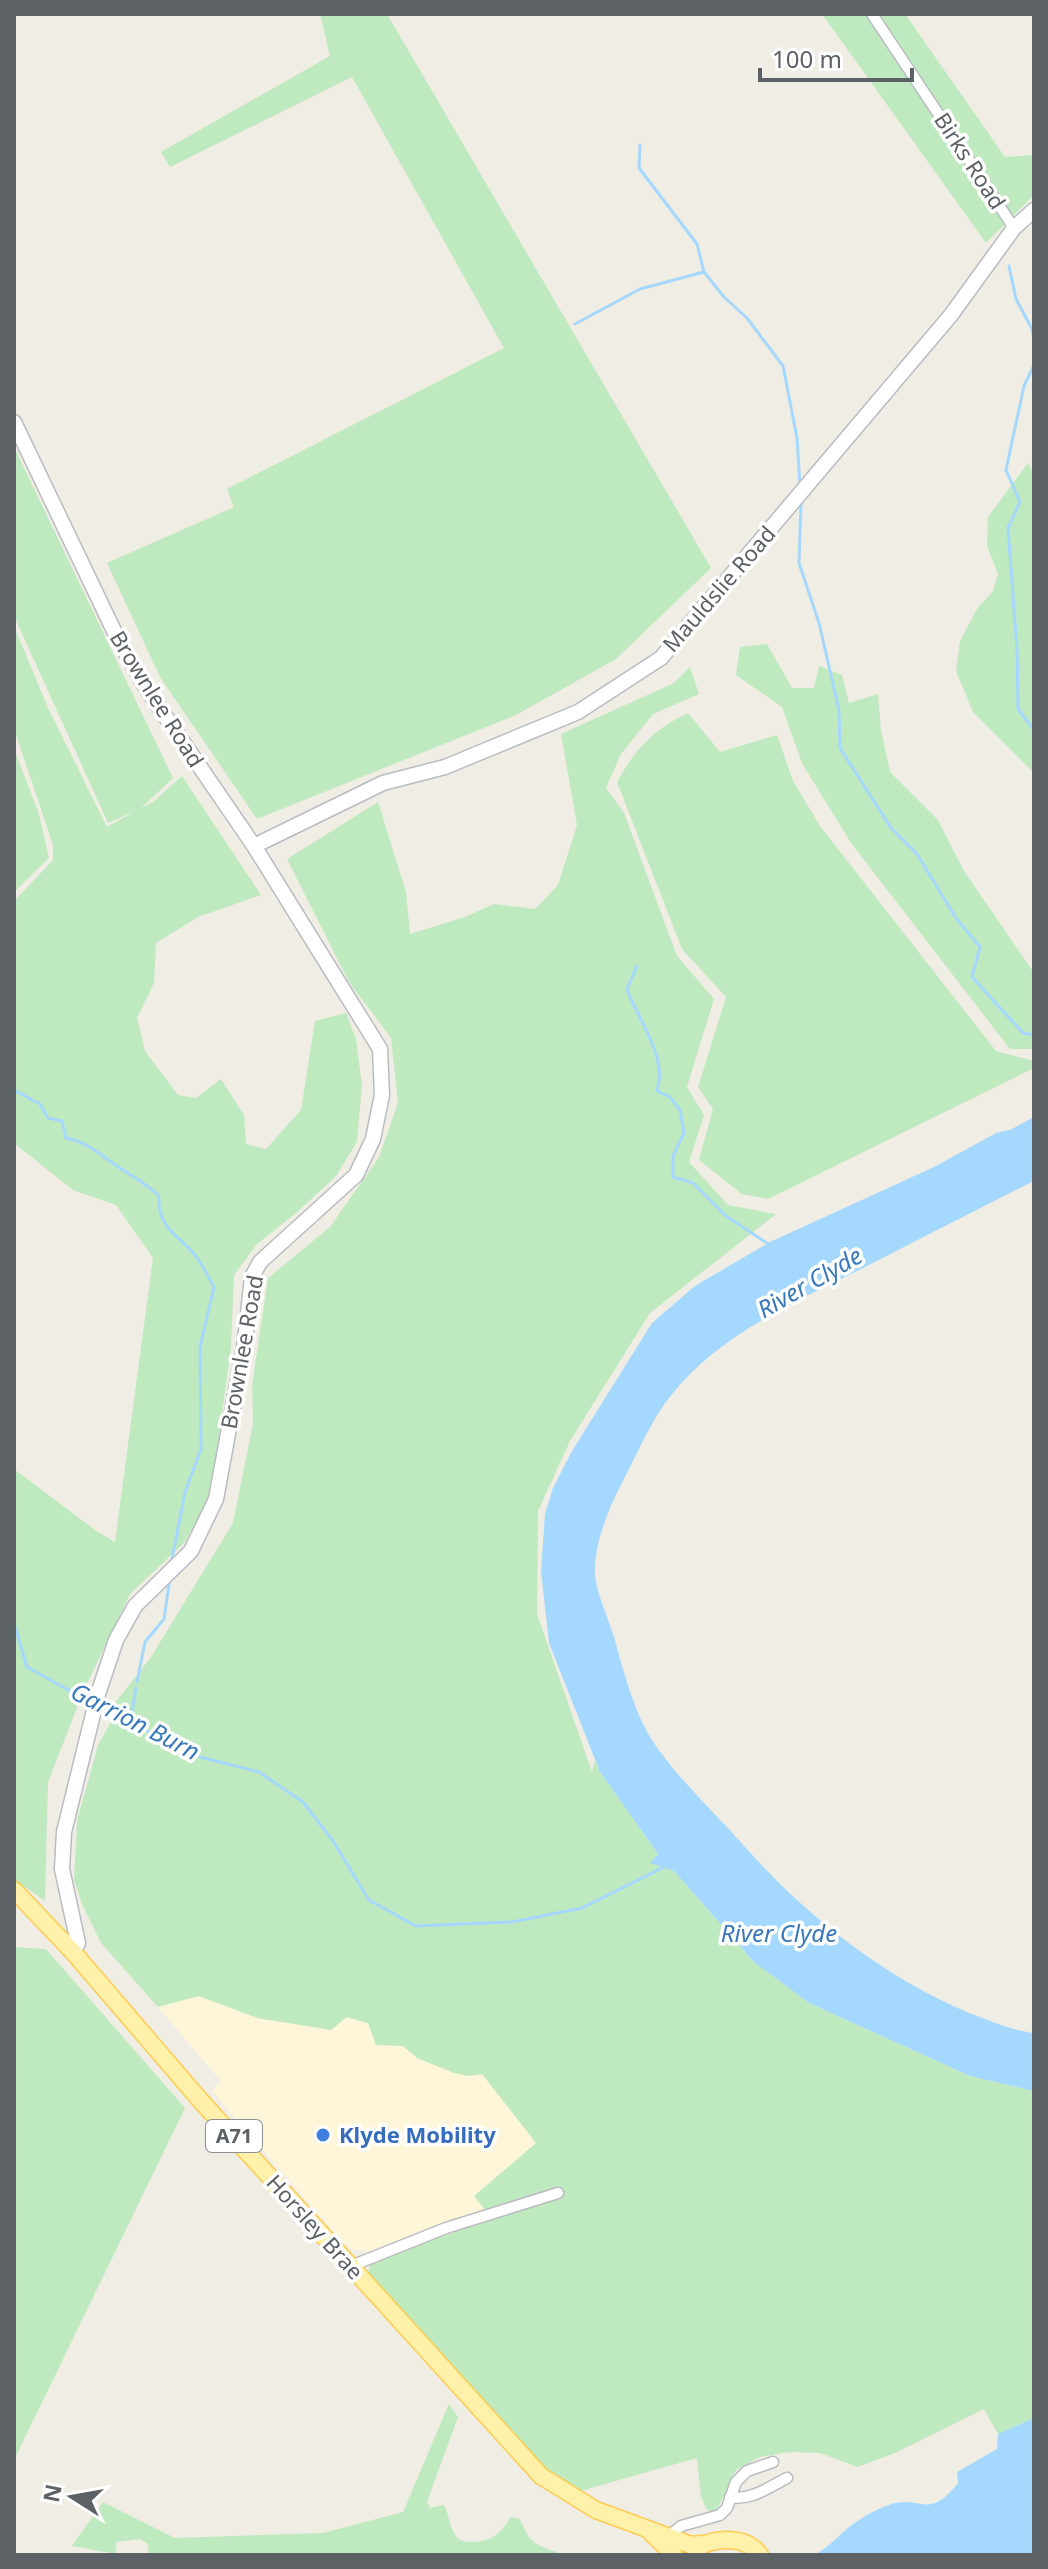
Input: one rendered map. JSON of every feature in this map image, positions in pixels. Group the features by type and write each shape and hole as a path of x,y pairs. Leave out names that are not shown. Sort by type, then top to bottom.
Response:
{"main road":[{"name":"Mauldslie Road","path":"254,846 383,783 445,767 578,712 661,658 951,315 1014,228 1034,210"},
{"name":"Brownlee Road","path":"14,422 116,635 146,688 254,846 380,1049 382,1095 373,1139 356,1175 260,1262 252,1277 245,1341 216,1499 191,1551 135,1606 116,1640 70,1796 64,1832 62,1869 78,1943 73,1952"},
{"name":"Horsley Brae","path":"14,1890 73,1952 199,2098 541,2476 596,2510 691,2545 702,2544"},
{"name":"Horsley Brae","path":"644,2527 674,2555"},
{"name":"A71","path":"702,2544 742,2541 755,2548 760,2555"},
{"path":"688,2555 702,2544"}],"street":[{"name":"Birks Road","path":"872,14 1014,228"},
{"path":"351,2266 446,2228 558,2193"},
{"path":"669,2536 681,2526 720,2515 727,2508 736,2482 747,2471 773,2462"},
{"path":"730,2497 751,2497 787,2478"}],"shaded area":[{"path":"199,1996 257,2018 331,2030 346,2017 368,2023 376,2045 403,2046 417,2058 468,2076 482,2074 537,2143 475,2196 492,2219 371,2262 366,2250 353,2250 345,2245 212,2091 221,2081 158,2007"}],"green space":[{"path":"320,14 387,14 711,568 616,659 516,715 257,819 160,677 107,563 234,507 227,489 504,348 352,77 170,167 161,152 330,56"},
{"path":"822,14 905,14 1005,157 1034,155 1034,195 986,243"},
{"path":"14,447 173,778 141,808 153,802 182,776 261,895 198,917 156,943 154,983 137,1018 145,1051 178,1095 196,1098 221,1079 244,1115 246,1144 266,1149 301,1110 315,1021 346,1013 356,1039 362,1086 357,1142 336,1176 257,1244 234,1275 231,1347 211,1496 184,1543 130,1594 84,1690 48,1782 45,1901 14,1879 14,1469 115,1542 153,1258 116,1205 73,1190 14,1143 14,901 53,860 53,845 14,729 14,626 48,708 107,827 135,811 108,823 14,616"},
{"path":"1028,463 1034,475 1034,773 973,712 956,671 960,641 977,609 993,591 998,574 987,546 988,517"},
{"path":"767,644 792,688 814,688 819,666 842,675 849,703 878,694 881,730 890,772 938,820 964,871 1034,973 1034,1049 1010,1049 851,843 802,763 782,707 736,675 740,647"},
{"path":"690,667 699,694 653,714 621,754 606,788 624,813 677,956 714,999 687,1087 704,1115 689,1162 728,1205 776,1214 650,1313 570,1441 538,1511 537,1614 592,1772 595,1761 658,1854 651,1863 674,1871 754,1962 809,2003 970,2076 1034,2091 1034,2418 998,2434 984,2409 895,2453 858,2467 820,2453 789,2452 760,2457 736,2470 716,2512 707,2510 701,2497 697,2458 577,2492 543,2468 373,2284 368,2273 371,2262 492,2219 474,2196 536,2143 482,2074 468,2076 454,2073 417,2058 403,2046 376,2045 368,2023 347,2017 331,2030 257,2018 199,1996 158,2007 101,1943 74,1880 77,1821 98,1745 112,1720 115,1703 151,1657 233,1523 253,1424 252,1385 268,1278 330,1227 379,1157 398,1103 391,1038 349,982 287,859 378,802 406,892 410,934 465,917 494,904 535,909 558,885 577,825 561,734 674,683"},
{"path":"688,713 720,752 777,735 793,781 820,826 996,1051 1034,1061 1034,1068 768,1199 742,1194 699,1160 713,1109 698,1087 726,997 682,949 617,782 646,741"},
{"path":"14,749 39,814 49,858 14,892"},
{"path":"14,1947 46,1949 185,2108 14,2460"},
{"path":"449,2404 458,2417 427,2502 430,2508 444,2505 453,2532 462,2541 479,2542 490,2538 500,2532 511,2517 520,2519 536,2544 564,2555 148,2555 148,2544 140,2539 116,2542 116,2554 72,2546 103,2502 175,2538 323,2533 403,2512"}],"water":[{"name":"River Clyde","path":"1034,1117 1034,1181 783,1308 732,1339 688,1376 656,1416 614,1499 600,1537 595,1575 634,1704 652,1740 673,1769 770,1874 854,1947 886,1969 951,2005 1003,2026 1034,2033 1034,2091 970,2076 809,2003 754,1962 674,1871 650,1863 658,1854 600,1772 549,1643 541,1571 545,1514 553,1488 572,1451 652,1323 695,1286 770,1242"},
{"path":"1034,2418 1034,2555 813,2555 857,2521 881,2508 907,2502 938,2502 958,2483 957,2472 997,2449 998,2434"}],"waterway":[{"path":"640,145 639,168 697,244 704,272 724,297 747,318 783,366 797,438 800,486"},
{"path":"1009,266 1016,299 1032,329 1034,340"},
{"path":"575,324 640,289 704,272"},
{"path":"1034,365 1024,386 1006,470 1020,502 1008,528 1018,709 1034,730"},
{"path":"801,502 799,563 819,623 839,710 840,748 891,828 917,854 956,918 980,947 972,977 1023,1033 1034,1035"},
{"path":"637,966 627,989 655,1052 659,1078 657,1091 670,1097 680,1110 684,1133 673,1156 673,1177 693,1183 726,1216 770,1245"},
{"path":"14,1090 40,1104 48,1118 62,1121 66,1138 93,1149 159,1196 159,1208 166,1225 198,1259 214,1287 200,1347 201,1449 185,1492 172,1559"},
{"path":"137,1682 145,1642 164,1619 169,1584"},
{"name":"Garrion Burn","path":"14,1623 27,1667 92,1703"},
{"path":"130,1723 136,1688"},
{"name":"Garrion Burn","path":"99,1707 200,1757 259,1772 303,1802 333,1841 369,1900 416,1926 512,1922 582,1908 666,1866"}],"place":[{"name":"Klyde Mobility","path":"323,2135"}]}
